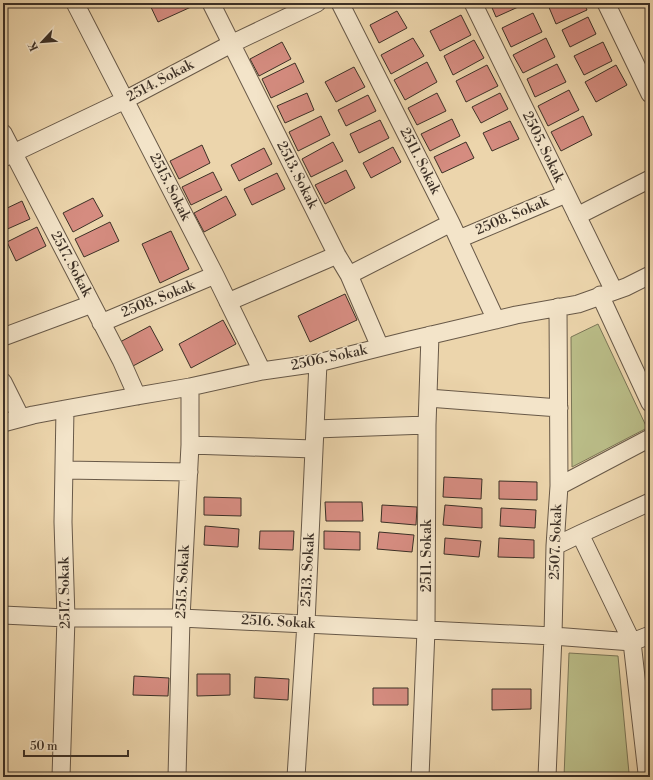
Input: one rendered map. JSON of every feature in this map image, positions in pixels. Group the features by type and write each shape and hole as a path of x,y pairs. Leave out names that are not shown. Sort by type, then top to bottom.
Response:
{"street":[{"name":"2515. Sokak","path":"76,3 262,371"},
{"name":"2513. Sokak","path":"211,3 337,255 349,275 380,347"},
{"name":"2514. Sokak","path":"8,156 125,100 231,44 316,3"},
{"name":"2511. Sokak","path":"340,3 459,239 496,320"},
{"name":"2505. Sokak","path":"473,3 577,216 648,394"},
{"path":"606,3 650,94"},
{"name":"2517. Sokak","path":"3,133 8,156 102,322 137,396"},
{"path":"577,216 650,179"},
{"name":"2508. Sokak","path":"459,239 566,194"},
{"path":"349,275 451,223"},
{"path":"228,302 337,255"},
{"name":"2506. Sokak","path":"3,423 65,409 190,388 262,371 318,363 516,314 578,304 626,287 650,275"},
{"name":"2508. Sokak","path":"102,322 215,276"},
{"path":"3,337 92,304"},
{"name":"2507. Sokak","path":"547,777 555,546 559,486 558,307"},
{"name":"2511. Sokak","path":"420,777 426,630 427,425 430,335"},
{"name":"2513. Sokak","path":"296,777 306,623 318,363"},
{"path":"3,382 21,418"},
{"name":"2515. Sokak","path":"177,777 181,618 190,445 190,388"},
{"path":"428,398 559,408"},
{"name":"2517. Sokak","path":"61,777 66,618 63,522 65,409"},
{"path":"315,429 427,425"},
{"path":"559,486 650,438"},
{"path":"190,445 314,449"},
{"path":"64,470 189,472"},
{"path":"555,546 650,502"},
{"path":"580,534 632,642 646,773"},
{"name":"2516. Sokak","path":"3,615 66,618 181,618 306,623 553,636 632,642"},
{"path":"632,642 650,635"}],"green space":[{"path":"598,324 647,428 572,467 571,337"},
{"path":"569,653 618,656 629,773 564,777"}],"building":[{"path":"149,3 189,3 191,7 158,22"},
{"path":"490,3 527,3 496,17"},
{"path":"554,3 584,3 587,10 556,24 548,5"},
{"path":"397,11 407,28 379,43 370,25"},
{"path":"533,13 542,32 511,47 502,28"},
{"path":"461,15 471,35 440,51 430,31"},
{"path":"588,17 596,34 570,47 562,30"},
{"path":"413,38 424,56 391,74 381,55"},
{"path":"546,38 555,57 523,73 513,55"},
{"path":"474,40 484,58 453,75 444,56"},
{"path":"282,42 291,59 259,76 250,59"},
{"path":"603,42 612,61 584,75 574,56"},
{"path":"427,62 437,82 405,100 394,80"},
{"path":"295,63 304,82 271,98 262,79"},
{"path":"557,64 566,82 535,97 527,79"},
{"path":"487,65 498,86 466,102 456,81"},
{"path":"616,65 627,85 596,102 585,82"},
{"path":"354,67 365,87 336,102 325,82"},
{"path":"569,90 579,110 548,126 538,106"},
{"path":"307,93 314,110 285,123 277,106"},
{"path":"437,93 446,111 417,125 408,108"},
{"path":"500,93 508,109 481,123 472,107"},
{"path":"368,95 376,111 346,126 338,110"},
{"path":"321,116 330,135 298,151 289,132"},
{"path":"583,116 592,135 561,151 551,132"},
{"path":"452,119 460,136 430,151 421,134"},
{"path":"380,120 389,138 359,153 350,134"},
{"path":"510,121 519,139 492,151 483,133"},
{"path":"333,142 343,161 311,177 302,159"},
{"path":"466,142 474,158 442,173 434,157"},
{"path":"202,145 210,163 179,179 170,161"},
{"path":"393,147 401,162 371,178 363,163"},
{"path":"264,148 272,164 239,181 231,165"},
{"path":"346,170 355,188 325,204 315,185"},
{"path":"213,172 222,190 191,205 182,187"},
{"path":"277,173 285,189 252,205 244,189"},
{"path":"226,196 236,215 204,232 194,213"},
{"path":"93,198 103,216 73,232 63,213"},
{"path":"22,201 30,219 3,231 3,210"},
{"path":"110,222 119,241 84,257 75,239"},
{"path":"37,227 46,246 16,261 7,242"},
{"path":"171,231 189,269 160,283 142,244"},
{"path":"345,294 357,320 310,342 298,316"},
{"path":"223,320 236,344 191,368 179,344"},
{"path":"150,326 163,350 133,366 120,342"},
{"path":"444,477 482,479 481,499 443,497"},
{"path":"499,481 537,482 537,500 499,499"},
{"path":"204,497 241,498 241,516 204,515"},
{"path":"325,502 362,502 363,521 326,521"},
{"path":"382,505 417,507 416,525 381,522"},
{"path":"445,505 482,508 482,528 443,525"},
{"path":"501,508 536,510 535,528 500,526"},
{"path":"205,526 239,529 238,547 204,545"},
{"path":"260,531 294,531 293,550 259,549"},
{"path":"324,531 360,532 360,550 324,549"},
{"path":"379,532 414,535 412,552 377,549"},
{"path":"445,538 481,541 479,557 444,554"},
{"path":"499,538 534,540 534,558 498,557"},
{"path":"197,674 230,674 230,695 197,696"},
{"path":"134,676 169,678 168,696 133,695"},
{"path":"255,677 289,679 288,700 254,698"},
{"path":"373,688 408,688 408,705 373,705"},
{"path":"492,689 531,689 531,709 492,710"}]}
